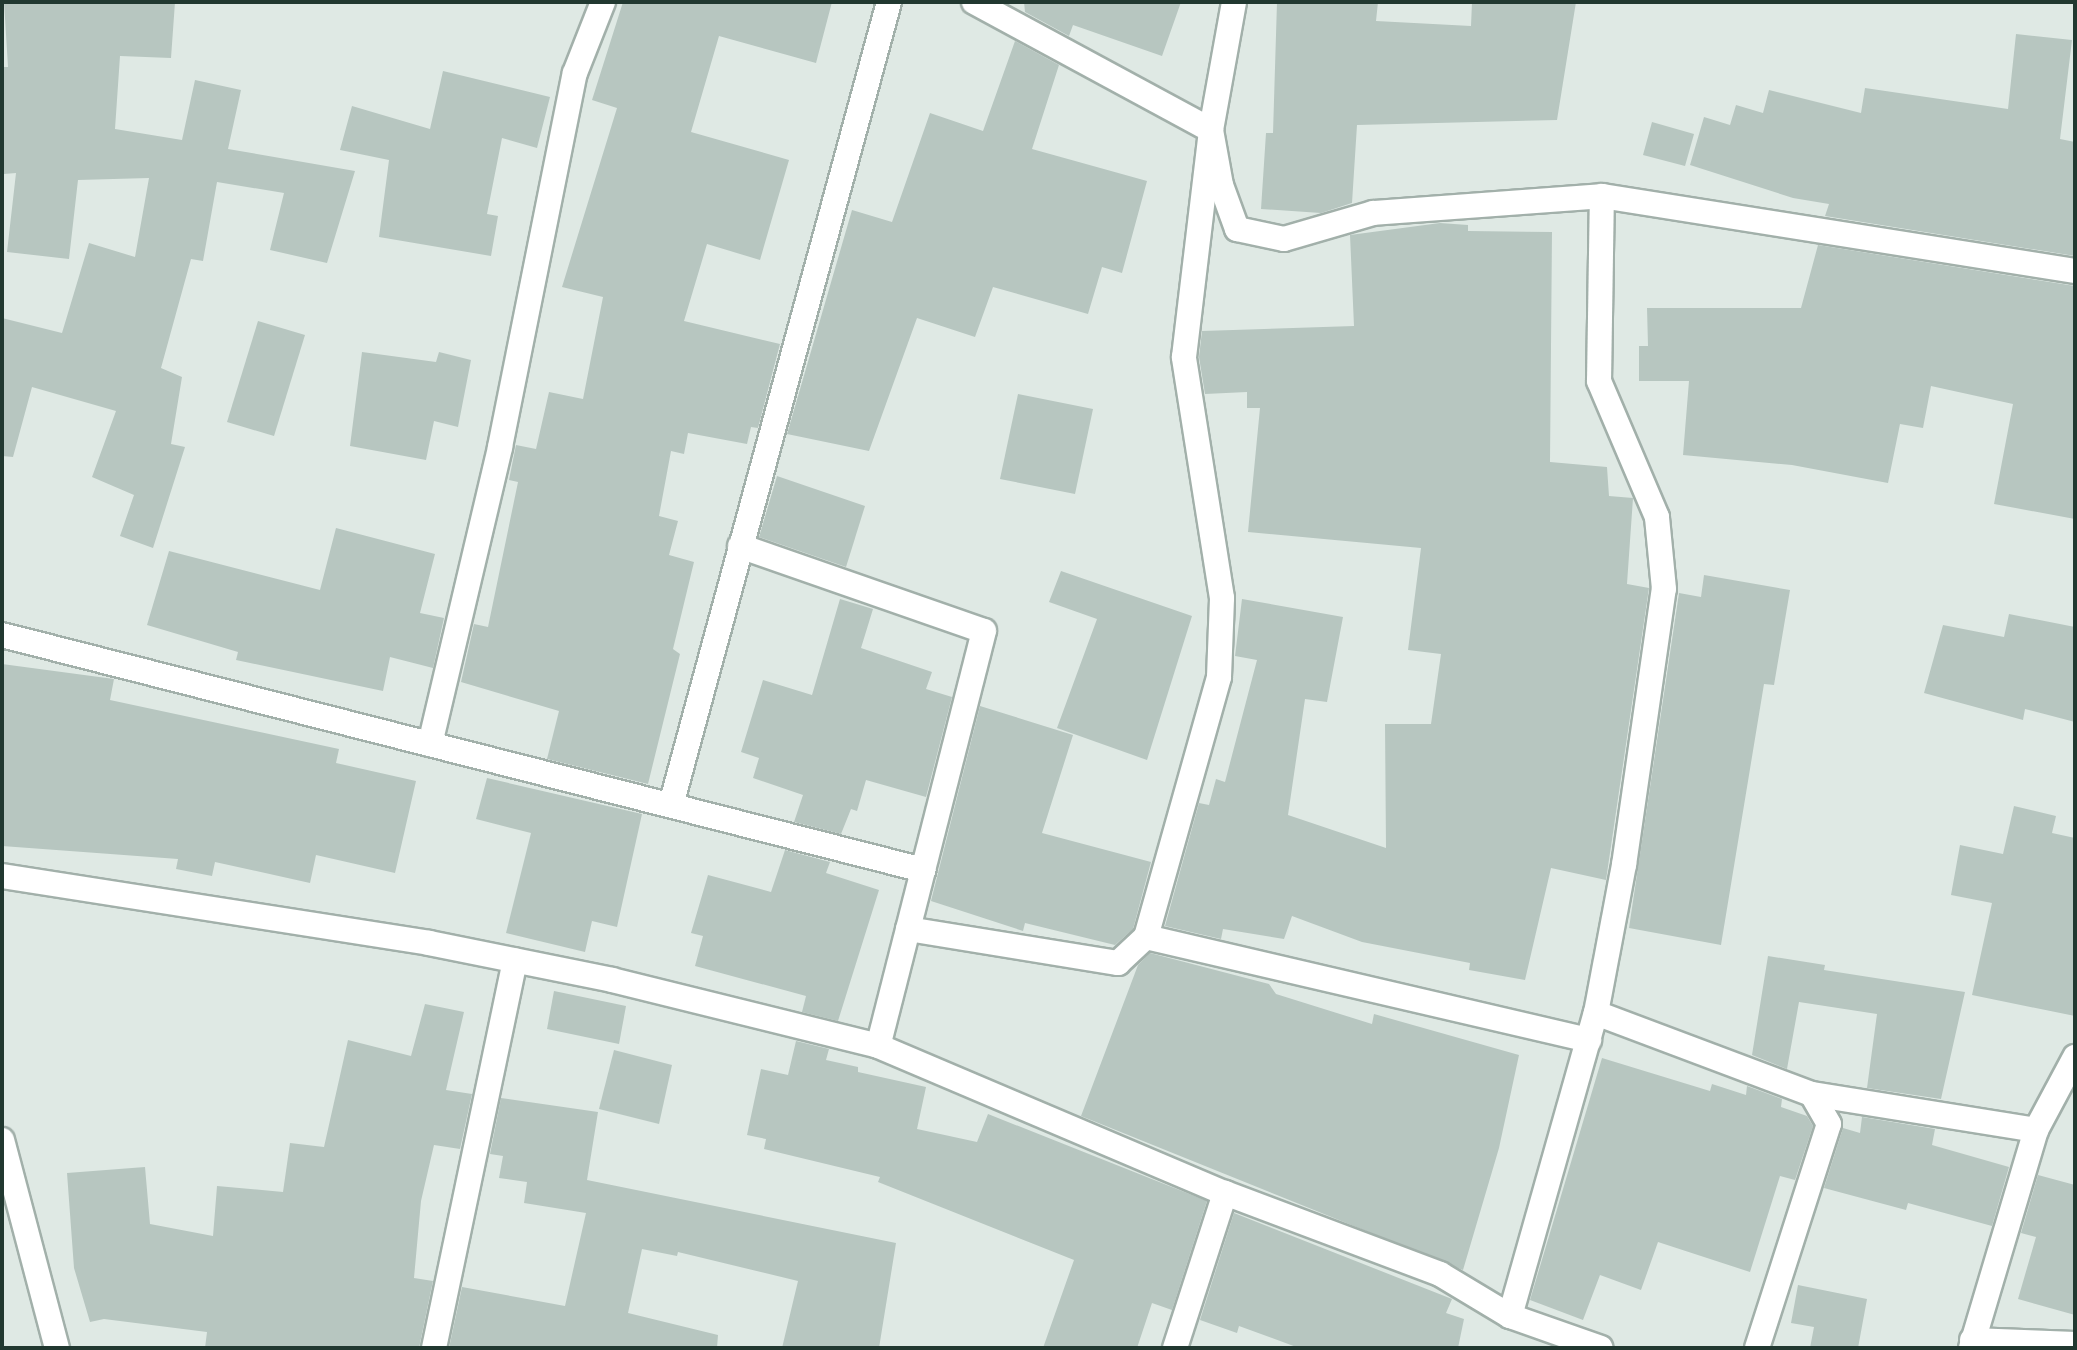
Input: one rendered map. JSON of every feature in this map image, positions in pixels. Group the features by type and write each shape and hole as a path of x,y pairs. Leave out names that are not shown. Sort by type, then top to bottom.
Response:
{"street":[{"path":"430,744 500,447 575,73 603,2"},
{"path":"671,805 889,2"},
{"path":"974,2 1211,130"},
{"path":"908,929 1118,963 1146,937 1219,677 1222,598 1184,357 1211,130 1234,2"},
{"path":"1211,130 1221,185 1237,229 1284,239 1373,213 1602,196 2075,271"},
{"path":"1510,1316 1596,1013 1624,865 1664,589 1657,517 1599,381 1602,196"},
{"path":"740,546 984,631 878,1046"},
{"path":"2,635 923,870"},
{"path":"2,876 515,960 878,1046 1225,1193 1440,1274 1510,1316 1601,1348"},
{"path":"1146,937 1589,1040"},
{"path":"434,1348 515,960"},
{"path":"1596,1013 1812,1094 2036,1130"},
{"path":"2075,1057 2036,1130 1972,1344 2075,1344"},
{"path":"1757,1348 1829,1124 1812,1094"},
{"path":"2,1140 57,1348"},
{"path":"1175,1348 1225,1193"}],"building":[{"path":"4,2 175,2 171,58 120,56 115,129 182,140 195,80 241,90 228,149 355,171 327,263 270,250 284,193 217,182 203,261 191,259 161,368 182,377 171,444 185,447 153,548 120,536 134,495 92,477 116,411 32,387 13,457 2,456 2,318 62,333 89,243 135,257 149,178 78,180 69,259 7,252 16,173 4,174 2,67 8,67"},
{"path":"623,2 832,2 816,63 719,36 691,132 789,160 760,260 707,244 684,321 780,344 758,428 751,427 747,444 688,433 684,454 671,451 659,516 678,521 669,555 694,562 673,649 680,654 648,784 547,759 559,711 461,682 474,624 488,627 518,482 509,480 516,445 536,449 549,392 583,399 603,297 562,287 617,108 592,100"},
{"path":"1024,2 1181,2 1162,56 1073,25 1069,36 1025,12"},
{"path":"1277,2 1378,2 1376,21 1471,26 1472,2 1576,2 1557,120 1357,125 1352,203 1321,213 1261,209 1266,133 1273,133"},
{"path":"2016,34 2072,40 2060,139 2075,142 2075,256 1825,216 1829,204 1793,198 1690,165 1704,117 1730,125 1736,105 1763,113 1769,90 1861,113 1865,88 2008,109"},
{"path":"1015,41 1059,65 1032,149 1147,181 1122,273 1102,267 1088,314 993,287 975,337 917,318 869,451 787,434 852,210 892,222 930,113 983,131"},
{"path":"443,71 550,97 537,148 502,138 487,214 498,216 491,256 379,237 389,160 340,150 352,106 430,129"},
{"path":"1652,122 1694,134 1685,166 1643,155"},
{"path":"1440,223 1468,225 1468,231 1552,232 1550,462 1607,467 1609,496 1633,498 1627,584 1649,588 1606,880 1551,868 1525,980 1469,970 1470,963 1362,942 1292,916 1284,939 1223,929 1221,939 1165,926 1199,803 1209,805 1216,779 1225,782 1257,660 1235,656 1242,599 1343,617 1327,702 1305,699 1288,815 1386,848 1385,724 1431,724 1441,654 1408,650 1421,548 1248,532 1260,408 1247,408 1247,392 1205,394 1199,357 1202,331 1354,326 1350,235"},
{"path":"1818,245 2075,286 2075,519 1994,504 2013,404 1931,386 1923,428 1900,424 1888,483 1792,465 1683,455 1689,381 1639,381 1639,346 1648,346 1647,308 1801,308"},
{"path":"258,321 305,335 274,436 227,422"},
{"path":"362,352 436,362 439,352 471,360 458,427 434,421 426,460 350,446"},
{"path":"1018,394 1093,409 1075,494 1000,479"},
{"path":"777,476 865,506 846,567 759,537"},
{"path":"336,528 435,554 420,613 444,618 433,668 390,657 383,691 236,660 238,652 147,625 169,551 320,590"},
{"path":"1061,571 1192,616 1147,760 1057,728 1097,619 1049,602"},
{"path":"1704,575 1790,590 1774,685 1764,684 1721,945 1629,928 1679,593 1701,597"},
{"path":"840,599 873,609 861,648 932,672 926,689 952,697 926,797 866,780 857,811 851,809 841,834 794,822 803,795 753,778 759,758 741,752 763,680 812,695"},
{"path":"2009,614 2075,627 2075,722 2025,709 2023,720 1924,693 1943,625 2004,637"},
{"path":"2,664 114,679 110,700 339,749 336,763 416,781 395,873 316,855 310,883 215,862 212,876 176,869 178,859 2,846"},
{"path":"980,706 1073,735 1042,833 1151,862 1133,929 1115,945 1025,923 1023,931 931,901"},
{"path":"487,778 642,814 617,927 592,921 585,952 506,933 531,833 476,819"},
{"path":"2014,806 2056,816 2052,833 2075,838 2075,1016 1972,995 1992,903 1951,895 1960,845 2003,854"},
{"path":"785,850 830,862 826,873 879,890 838,1021 802,1012 806,996 695,966 703,936 691,933 708,875 771,892"},
{"path":"1150,953 1269,984 1276,994 1372,1024 1374,1014 1519,1055 1499,1148 1463,1270 1081,1116 1138,965"},
{"path":"1768,956 1825,965 1824,970 1965,992 1941,1099 1867,1088 1877,1014 1799,1002 1787,1069 1752,1055"},
{"path":"554,991 626,1006 619,1044 547,1029"},
{"path":"425,1004 464,1012 446,1090 472,1094 460,1149 434,1145 421,1201 414,1278 433,1281 419,1348 205,1348 207,1332 104,1319 90,1322 74,1268 67,1173 145,1167 150,1224 213,1236 217,1186 283,1192 290,1143 324,1147 348,1040 411,1056"},
{"path":"796,1041 829,1049 826,1060 858,1067 858,1072 926,1087 917,1129 977,1142 988,1114 1207,1201 1172,1310 1152,1303 1137,1348 1043,1348 1074,1260 878,1182 880,1177 764,1149 766,1139 747,1135 761,1069 788,1075"},
{"path":"614,1050 672,1065 659,1124 599,1109"},
{"path":"1602,1058 1710,1091 1712,1084 1746,1095 1747,1086 1782,1099 1781,1107 1807,1116 1813,1126 1795,1180 1780,1176 1750,1272 1658,1242 1641,1290 1600,1275 1583,1320 1530,1300"},
{"path":"501,1098 598,1112 587,1180 896,1243 879,1348 782,1348 798,1281 678,1252 677,1256 642,1249 628,1313 718,1335 717,1348 449,1348 462,1287 565,1306 586,1213 524,1203 527,1182 499,1178 503,1156 490,1154"},
{"path":"1862,1117 1935,1129 1932,1145 2009,1167 1992,1226 1908,1203 1906,1210 1824,1188 1843,1128 1860,1133"},
{"path":"2038,1175 2075,1185 2075,1315 2018,1299 2036,1237 2021,1233"},
{"path":"1234,1213 1452,1299 1446,1313 1464,1319 1458,1348 1299,1348 1239,1326 1237,1333 1200,1320"},
{"path":"1798,1285 1867,1299 1858,1348 1810,1348 1814,1327 1791,1323"}]}
